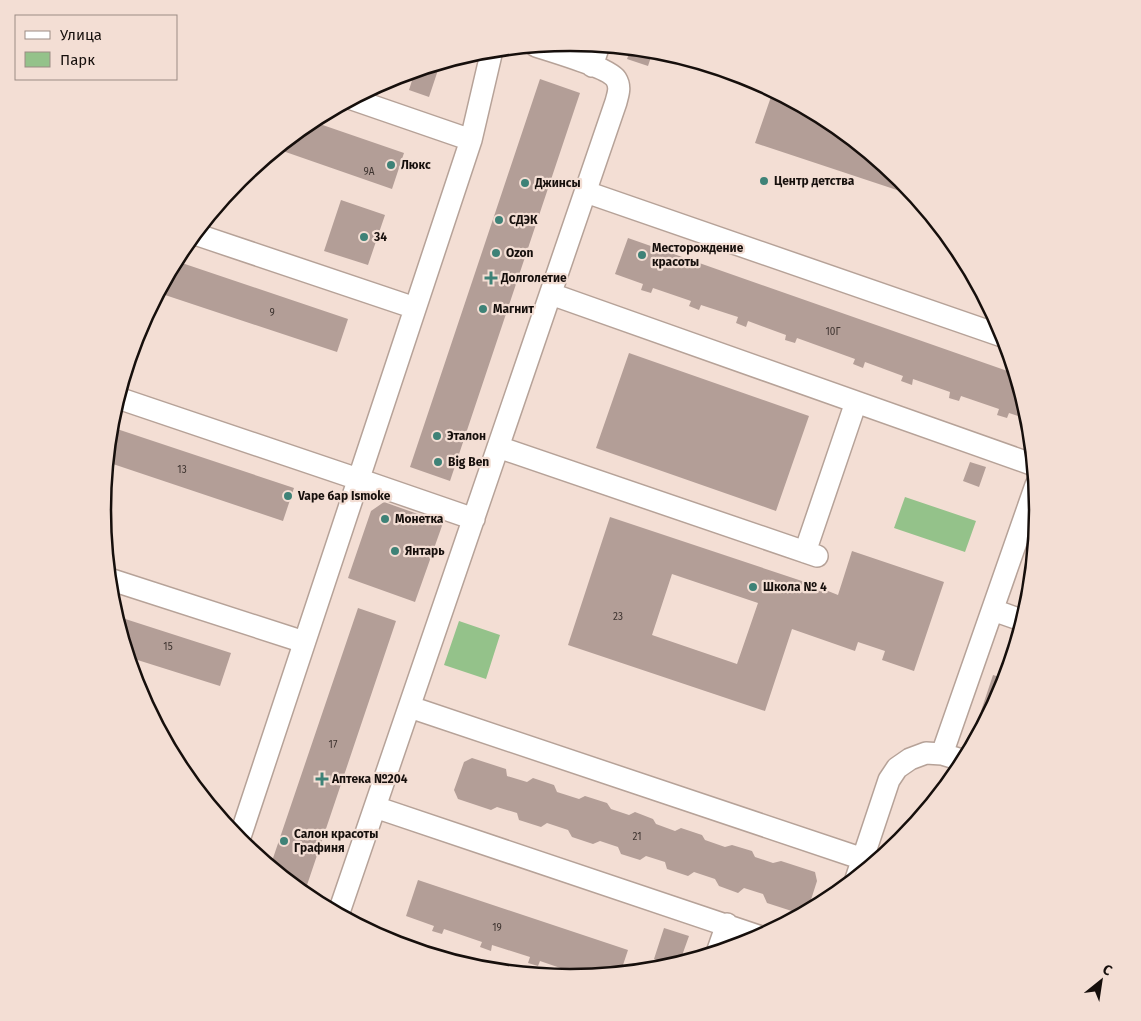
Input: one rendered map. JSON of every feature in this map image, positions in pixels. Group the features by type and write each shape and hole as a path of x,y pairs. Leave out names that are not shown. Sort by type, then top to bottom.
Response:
{"lane":[{"path":"340,908 616,102 619,89 616,79 606,71 552,52"},
{"path":"592,66 597,52"},
{"path":"242,831 470,140 490,59"},
{"path":"360,103 470,140"},
{"path":"586,192 994,333"},
{"path":"202,236 415,308"},
{"path":"551,294 1027,463"},
{"path":"125,400 474,519"},
{"path":"498,448 811,554 856,402"},
{"path":"942,754 1030,502"},
{"path":"117,582 304,642"},
{"path":"993,610 1017,618"},
{"path":"410,707 863,858"},
{"path":"860,867 890,780 898,768 910,759 926,753 942,754 957,758"},
{"path":"375,807 752,932"},
{"path":"720,944 727,924"}],"green space":[{"path":"905,497 976,521 965,552 894,528"},
{"path":"459,621 500,635 486,679 444,665"}],"building":[{"path":"629,55 651,58 648,66 627,59"},
{"path":"438,72 429,97 409,90 412,80"},
{"path":"540,79 580,93 450,481 410,467"},
{"path":"771,97 800,113 850,146 900,191 755,143"},
{"path":"322,125 404,153 392,189 284,152"},
{"path":"341,200 385,215 368,265 324,251"},
{"path":"628,238 1007,371 1020,417 1009,413 1007,418 997,415 999,409 961,396 959,401 949,398 950,392 913,379 912,385 901,381 903,376 865,362 863,368 853,364 855,359 797,338 795,343 785,340 786,335 748,321 746,327 736,323 738,317 701,305 699,310 689,306 691,301 653,288 651,293 641,290 643,284 615,274"},
{"path":"184,264 348,319 337,352 165,295"},
{"path":"629,353 809,416 776,511 596,448"},
{"path":"119,430 294,488 283,521 114,464"},
{"path":"970,462 986,467 979,487 963,481"},
{"name":"Янтарь","path":"384,502 443,523 415,602 348,578 371,511"},
{"path":"610,517 808,583 838,595 852,551 944,582 914,671 882,660 885,651 858,642 855,651 792,629 765,711 568,645","holes":["672,574 758,603 737,664 652,635"]},
{"path":"358,608 396,621 307,886 272,860"},
{"path":"125,619 231,653 220,686 137,660"},
{"path":"993,675 998,677 983,712 981,711"},
{"path":"472,758 506,769 507,776 527,782 533,778 554,785 557,792 579,799 585,796 607,803 611,809 629,815 635,812 653,819 656,824 675,831 681,828 702,835 705,840 725,847 732,845 752,851 755,857 773,863 781,861 815,872 817,881 810,902 793,912 767,903 763,894 744,888 738,893 719,886 715,879 694,872 688,876 667,869 665,862 646,856 640,860 621,854 618,847 600,841 593,844 572,837 568,830 547,823 541,827 519,820 517,813 497,807 491,810 458,799 454,790 464,762"},
{"path":"418,880 628,950 622,967 566,970 540,961 538,966 528,963 530,957 492,945 491,951 480,947 482,942 444,929 442,934 432,931 434,926 406,916"},
{"path":"664,928 689,936 682,956 661,961 654,959"}],"place":[{"name":"Люкс","path":"391,165"},
{"name":"Центр детства","path":"764,181"},
{"name":"Джинсы","path":"525,183"},
{"name":"СДЭК","path":"499,220"},
{"name":"34","path":"364,237"},
{"name":"Ozon","path":"496,253"},
{"name":"Месторождение красоты","path":"642,255"},
{"name":"Долголетие","path":"491,278"},
{"name":"Магнит","path":"483,309"},
{"name":"Эталон","path":"437,436"},
{"name":"Big Ben","path":"438,462"},
{"name":"Vape бар Ismoke","path":"288,496"},
{"name":"Монетка","path":"385,519"},
{"name":"Янтарь","path":"395,551"},
{"name":"Школа № 4","path":"753,587"},
{"name":"Аптека №204","path":"322,779"},
{"name":"Салон красоты Графиня","path":"284,841"}]}
